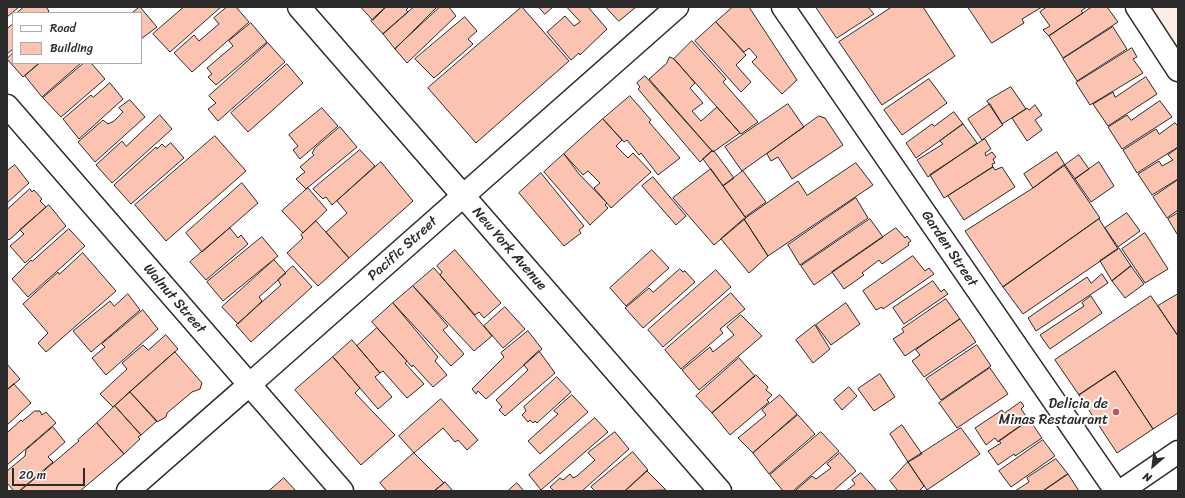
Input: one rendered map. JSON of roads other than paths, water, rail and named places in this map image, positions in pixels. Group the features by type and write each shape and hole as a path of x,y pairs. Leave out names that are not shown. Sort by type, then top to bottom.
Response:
{"street":[{"name":"New York Avenue","path":"299,7 720,491"},
{"name":"Pacific Street","path":"128,491 677,7"},
{"name":"Garden Street","path":"783,7 1116,491"},
{"path":"1137,7 1178,70"},
{"name":"Walnut Street","path":"7,106 342,491"},
{"path":"1121,491 1178,452"}],"place":[{"name":"Delicia de Minas Restaurant","path":"1116,412"}]}
